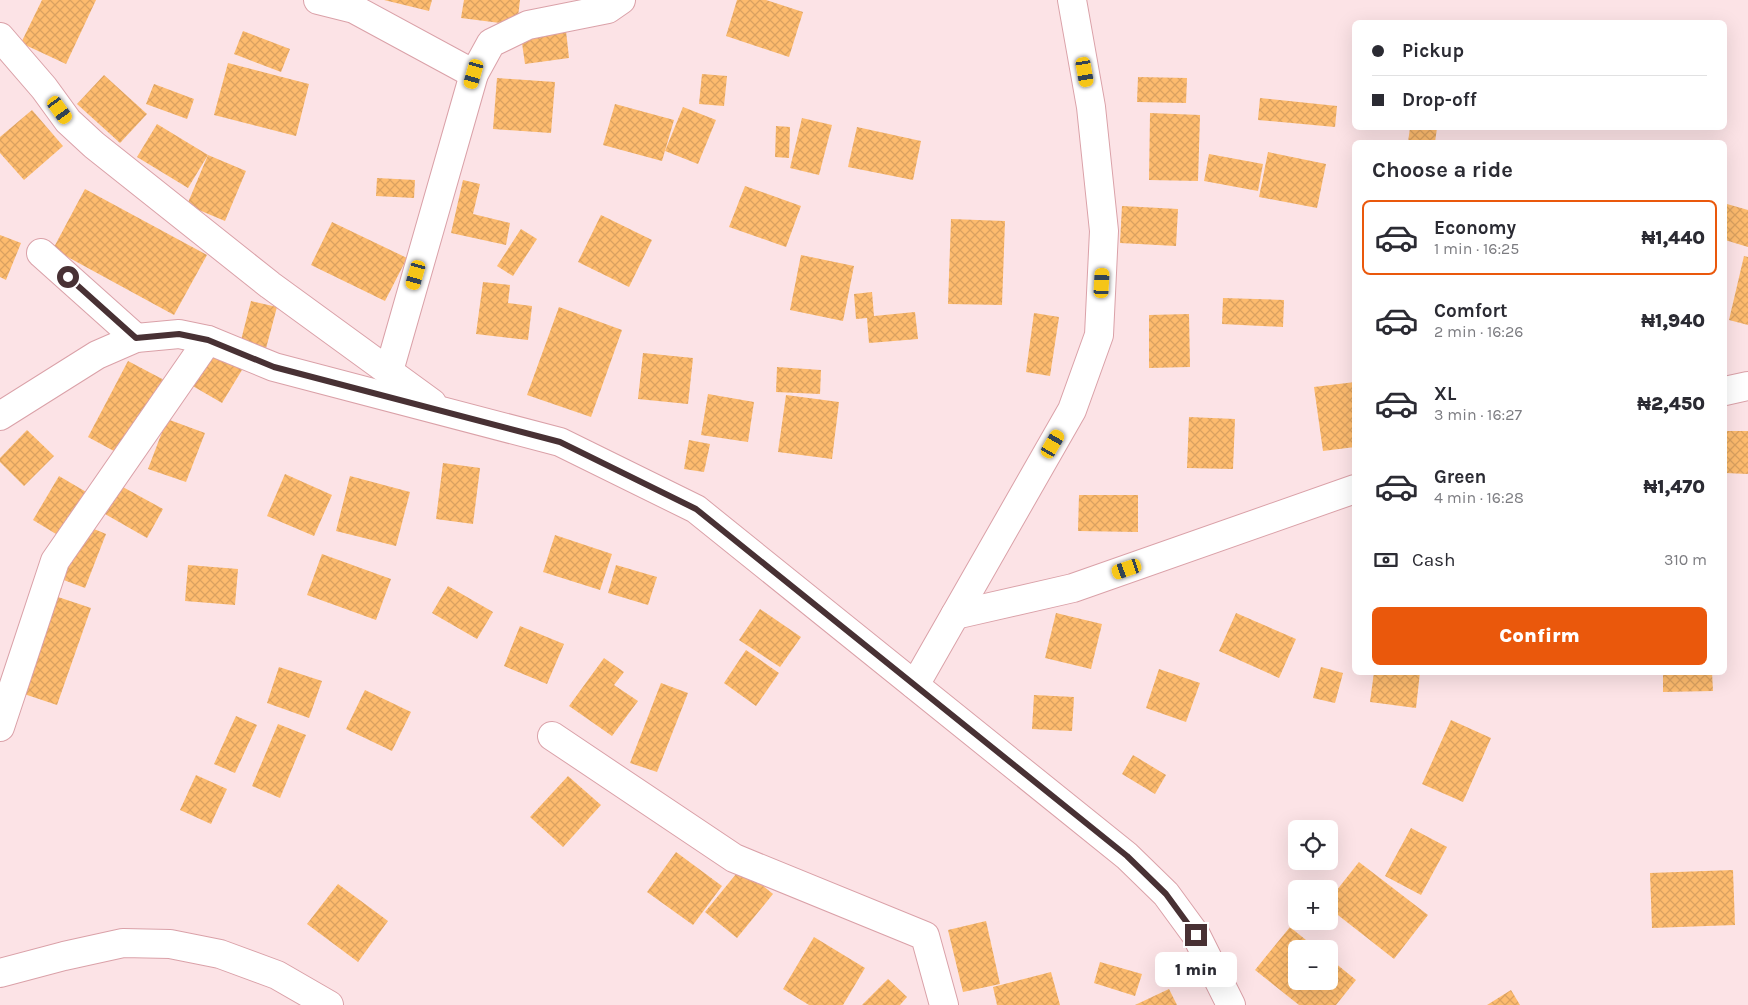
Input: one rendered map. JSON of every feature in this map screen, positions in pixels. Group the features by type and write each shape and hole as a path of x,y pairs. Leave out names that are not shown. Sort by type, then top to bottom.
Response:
{"street":[{"path":"318,0 354,10 474,74"},
{"path":"389,371 474,74 491,43 528,24 608,10 621,0"},
{"path":"915,685 1072,410 1100,335 1104,231 1091,108 1072,0"},
{"path":"0,37 44,88 68,121 94,145 270,285 444,412"},
{"path":"41,253 136,338"},
{"path":"0,416 97,356 136,338 179,334 208,340 274,367 560,442 696,509 1127,856 1166,894 1196,935 1231,1005"},
{"path":"0,727 55,561 208,340"},
{"path":"1727,391 1748,386"},
{"path":"955,615 1073,588 1352,490"},
{"path":"552,736 734,858 925,936 944,1005"},
{"path":"0,973 123,943 170,944 220,954 277,975 329,1005"}],"building":[{"path":"42,0 96,0 66,64 21,43"},
{"path":"384,0 432,0 429,11"},
{"path":"464,0 520,0 517,25 461,18"},
{"path":"737,0 766,0 803,12 789,57 726,36"},
{"path":"243,31 290,49 281,72 234,54"},
{"path":"566,31 569,58 525,64 521,36"},
{"path":"228,63 309,84 296,136 214,115"},
{"path":"702,74 727,76 724,106 699,104"},
{"path":"104,75 147,114 120,143 77,104"},
{"path":"1138,77 1187,78 1186,103 1137,102"},
{"path":"497,78 555,82 551,133 493,129"},
{"path":"154,84 194,99 187,119 146,104"},
{"path":"1260,98 1337,106 1335,127 1258,120"},
{"path":"615,104 674,120 662,161 603,145"},
{"path":"683,107 716,120 698,164 665,151"},
{"path":"32,110 63,146 24,180 0,153 0,137"},
{"path":"1150,113 1200,115 1198,181 1149,180"},
{"path":"802,118 832,125 819,175 790,168"},
{"path":"157,124 208,155 188,188 137,157"},
{"path":"776,126 790,127 789,158 775,157"},
{"path":"857,127 921,141 913,180 848,167"},
{"path":"1410,130 1437,130 1435,140 1408,140"},
{"path":"1268,152 1326,164 1317,208 1259,197"},
{"path":"1209,154 1263,164 1258,191 1204,181"},
{"path":"208,155 246,171 225,221 187,205"},
{"path":"377,178 415,180 414,198 376,196"},
{"path":"463,180 480,184 473,214 510,223 506,245 451,233"},
{"path":"745,186 801,206 786,247 729,227"},
{"path":"85,189 207,255 174,315 53,249"},
{"path":"1727,204 1748,210 1748,247 1727,241"},
{"path":"1122,206 1178,209 1176,246 1120,243"},
{"path":"601,215 652,240 629,287 578,262"},
{"path":"951,219 1005,221 1002,305 948,304"},
{"path":"332,222 407,258 385,301 311,265"},
{"path":"521,229 537,239 513,276 497,266"},
{"path":"0,235 21,243 6,280 0,277"},
{"path":"801,255 854,266 843,321 790,310"},
{"path":"1744,256 1748,257 1748,325 1729,320"},
{"path":"483,282 510,285 508,303 532,306 528,340 476,334"},
{"path":"872,292 874,316 915,312 918,339 869,343 867,318 856,319 854,294"},
{"path":"1223,298 1284,300 1283,327 1222,324"},
{"path":"251,301 277,307 265,352 240,344"},
{"path":"559,307 622,330 591,417 527,395"},
{"path":"1034,313 1059,317 1050,376 1026,372"},
{"path":"1189,314 1190,367 1149,368 1149,315"},
{"path":"211,352 242,370 222,403 191,385"},
{"path":"643,353 693,358 688,404 638,399"},
{"path":"128,361 166,381 125,457 88,437"},
{"path":"777,367 821,370 820,394 776,392"},
{"path":"1352,382 1352,447 1323,451 1314,387"},
{"path":"708,394 754,402 748,442 701,435"},
{"path":"786,395 839,402 832,459 778,452"},
{"path":"1189,417 1235,419 1233,469 1187,468"},
{"path":"167,419 205,433 186,482 148,469"},
{"path":"27,430 54,456 24,486 0,462 0,458"},
{"path":"1727,431 1748,431 1748,474 1727,473"},
{"path":"689,440 710,444 704,472 684,469"},
{"path":"443,463 480,468 473,524 436,519"},
{"path":"285,474 332,495 314,536 267,516"},
{"path":"59,476 93,496 66,540 33,520"},
{"path":"350,476 410,492 396,546 336,531"},
{"path":"121,486 163,509 147,538 105,514"},
{"path":"1079,495 1138,495 1138,532 1078,531"},
{"path":"82,524 106,534 85,588 61,579"},
{"path":"555,535 612,554 600,590 543,572"},
{"path":"322,554 391,579 376,620 307,595"},
{"path":"188,565 238,569 235,605 185,601"},
{"path":"616,565 657,577 648,605 608,593"},
{"path":"448,586 493,612 477,639 432,613"},
{"path":"58,597 91,608 57,705 24,694"},
{"path":"760,609 801,637 780,667 739,640"},
{"path":"1056,613 1102,624 1091,669 1045,658"},
{"path":"1236,613 1296,639 1279,678 1219,651"},
{"path":"520,626 564,644 547,684 504,666"},
{"path":"746,650 779,673 756,706 724,683"},
{"path":"604,658 624,672 614,685 638,701 612,736 569,706"},
{"path":"279,667 322,681 309,718 267,703"},
{"path":"1321,667 1343,673 1335,703 1313,698"},
{"path":"1159,669 1200,683 1186,722 1146,708"},
{"path":"1374,675 1420,675 1416,708 1370,702"},
{"path":"1663,675 1712,675 1713,691 1663,692"},
{"path":"661,683 688,693 657,772 630,763"},
{"path":"365,690 411,712 392,751 346,729"},
{"path":"1034,695 1074,697 1072,731 1032,729"},
{"path":"236,716 257,725 235,773 214,764"},
{"path":"1451,720 1491,738 1463,802 1422,784"},
{"path":"278,724 306,735 280,798 252,786"},
{"path":"1133,755 1166,775 1155,794 1122,774"},
{"path":"196,775 227,789 211,824 180,810"},
{"path":"568,776 601,805 563,847 530,817"},
{"path":"1411,828 1447,847 1421,895 1385,876"},
{"path":"676,852 722,886 693,925 647,892"},
{"path":"1359,862 1428,915 1394,959 1338,915 1338,889"},
{"path":"741,868 773,894 737,938 705,912"},
{"path":"1733,870 1735,925 1652,928 1650,873"},
{"path":"338,884 388,921 358,962 307,924"},
{"path":"986,921 1000,984 963,992 948,930"},
{"path":"1288,929 1294,930 1306,940 1288,940 1288,990 1338,990 1338,965 1356,980 1336,1005 1299,1005 1255,970"},
{"path":"814,937 865,968 843,1005 809,1005 783,989"},
{"path":"1100,962 1142,974 1135,996 1094,983"},
{"path":"1051,972 1060,1005 997,1005 993,987"},
{"path":"888,979 907,997 900,1005 862,1005"},
{"path":"1169,989 1177,1005 1135,1005"},
{"path":"1511,990 1520,1005 1487,1005"}],"route":[{"path":"68,277 136,338 179,334 208,340 274,367 560,442 696,509 1127,856 1166,894 1196,935"}]}
